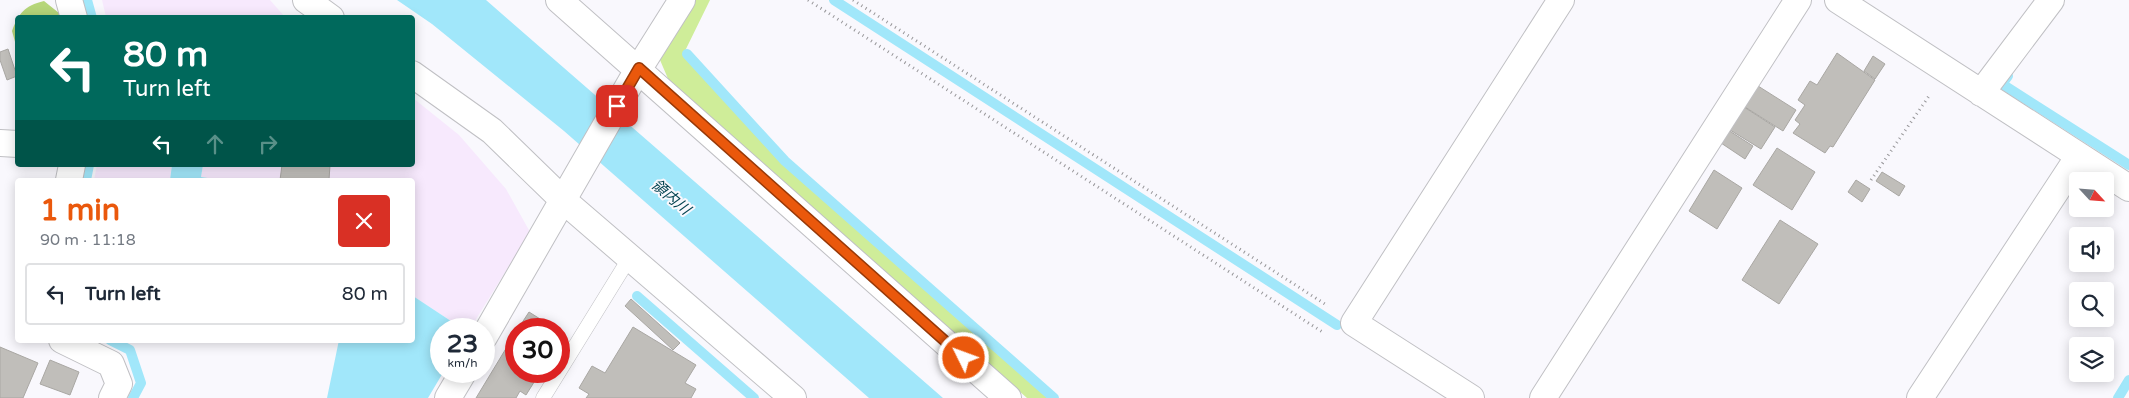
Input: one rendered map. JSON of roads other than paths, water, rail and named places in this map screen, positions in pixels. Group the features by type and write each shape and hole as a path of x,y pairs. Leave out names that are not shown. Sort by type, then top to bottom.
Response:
{"street":[{"path":"69,0 73,15"},
{"path":"306,0 327,15"},
{"path":"560,0 637,71 1008,398"},
{"path":"495,318 637,71 682,0"},
{"path":"1471,398 1354,323 1561,0"},
{"path":"1543,398 1798,0"},
{"path":"1838,0 2129,188"},
{"path":"1982,93 2051,0"},
{"path":"415,76 492,131 566,194 630,257 793,398"},
{"path":"0,143 15,144"},
{"path":"1920,398 2079,156"},
{"path":"68,343 111,364 119,384 112,398"},
{"path":"448,398 457,383"}],"lane":[{"path":"543,398 630,257"}],"water":[{"name":"領内川","path":"397,0 486,0 943,398 869,398 564,131 432,24"},
{"path":"172,167 203,167 201,177 208,178 170,178"},
{"path":"415,297 446,318 430,318 430,383 437,383 428,398 327,398 338,343 415,343"}],"waterway":[{"path":"87,0 91,15"},
{"path":"834,0 1337,325"},
{"path":"687,54 785,161 1054,398"},
{"path":"2008,76 2002,84 2129,165"},
{"path":"86,178 89,167"},
{"path":"637,296 754,398"},
{"path":"116,343 130,350 141,383 133,398"},
{"path":"2118,398 2129,380"}]}
